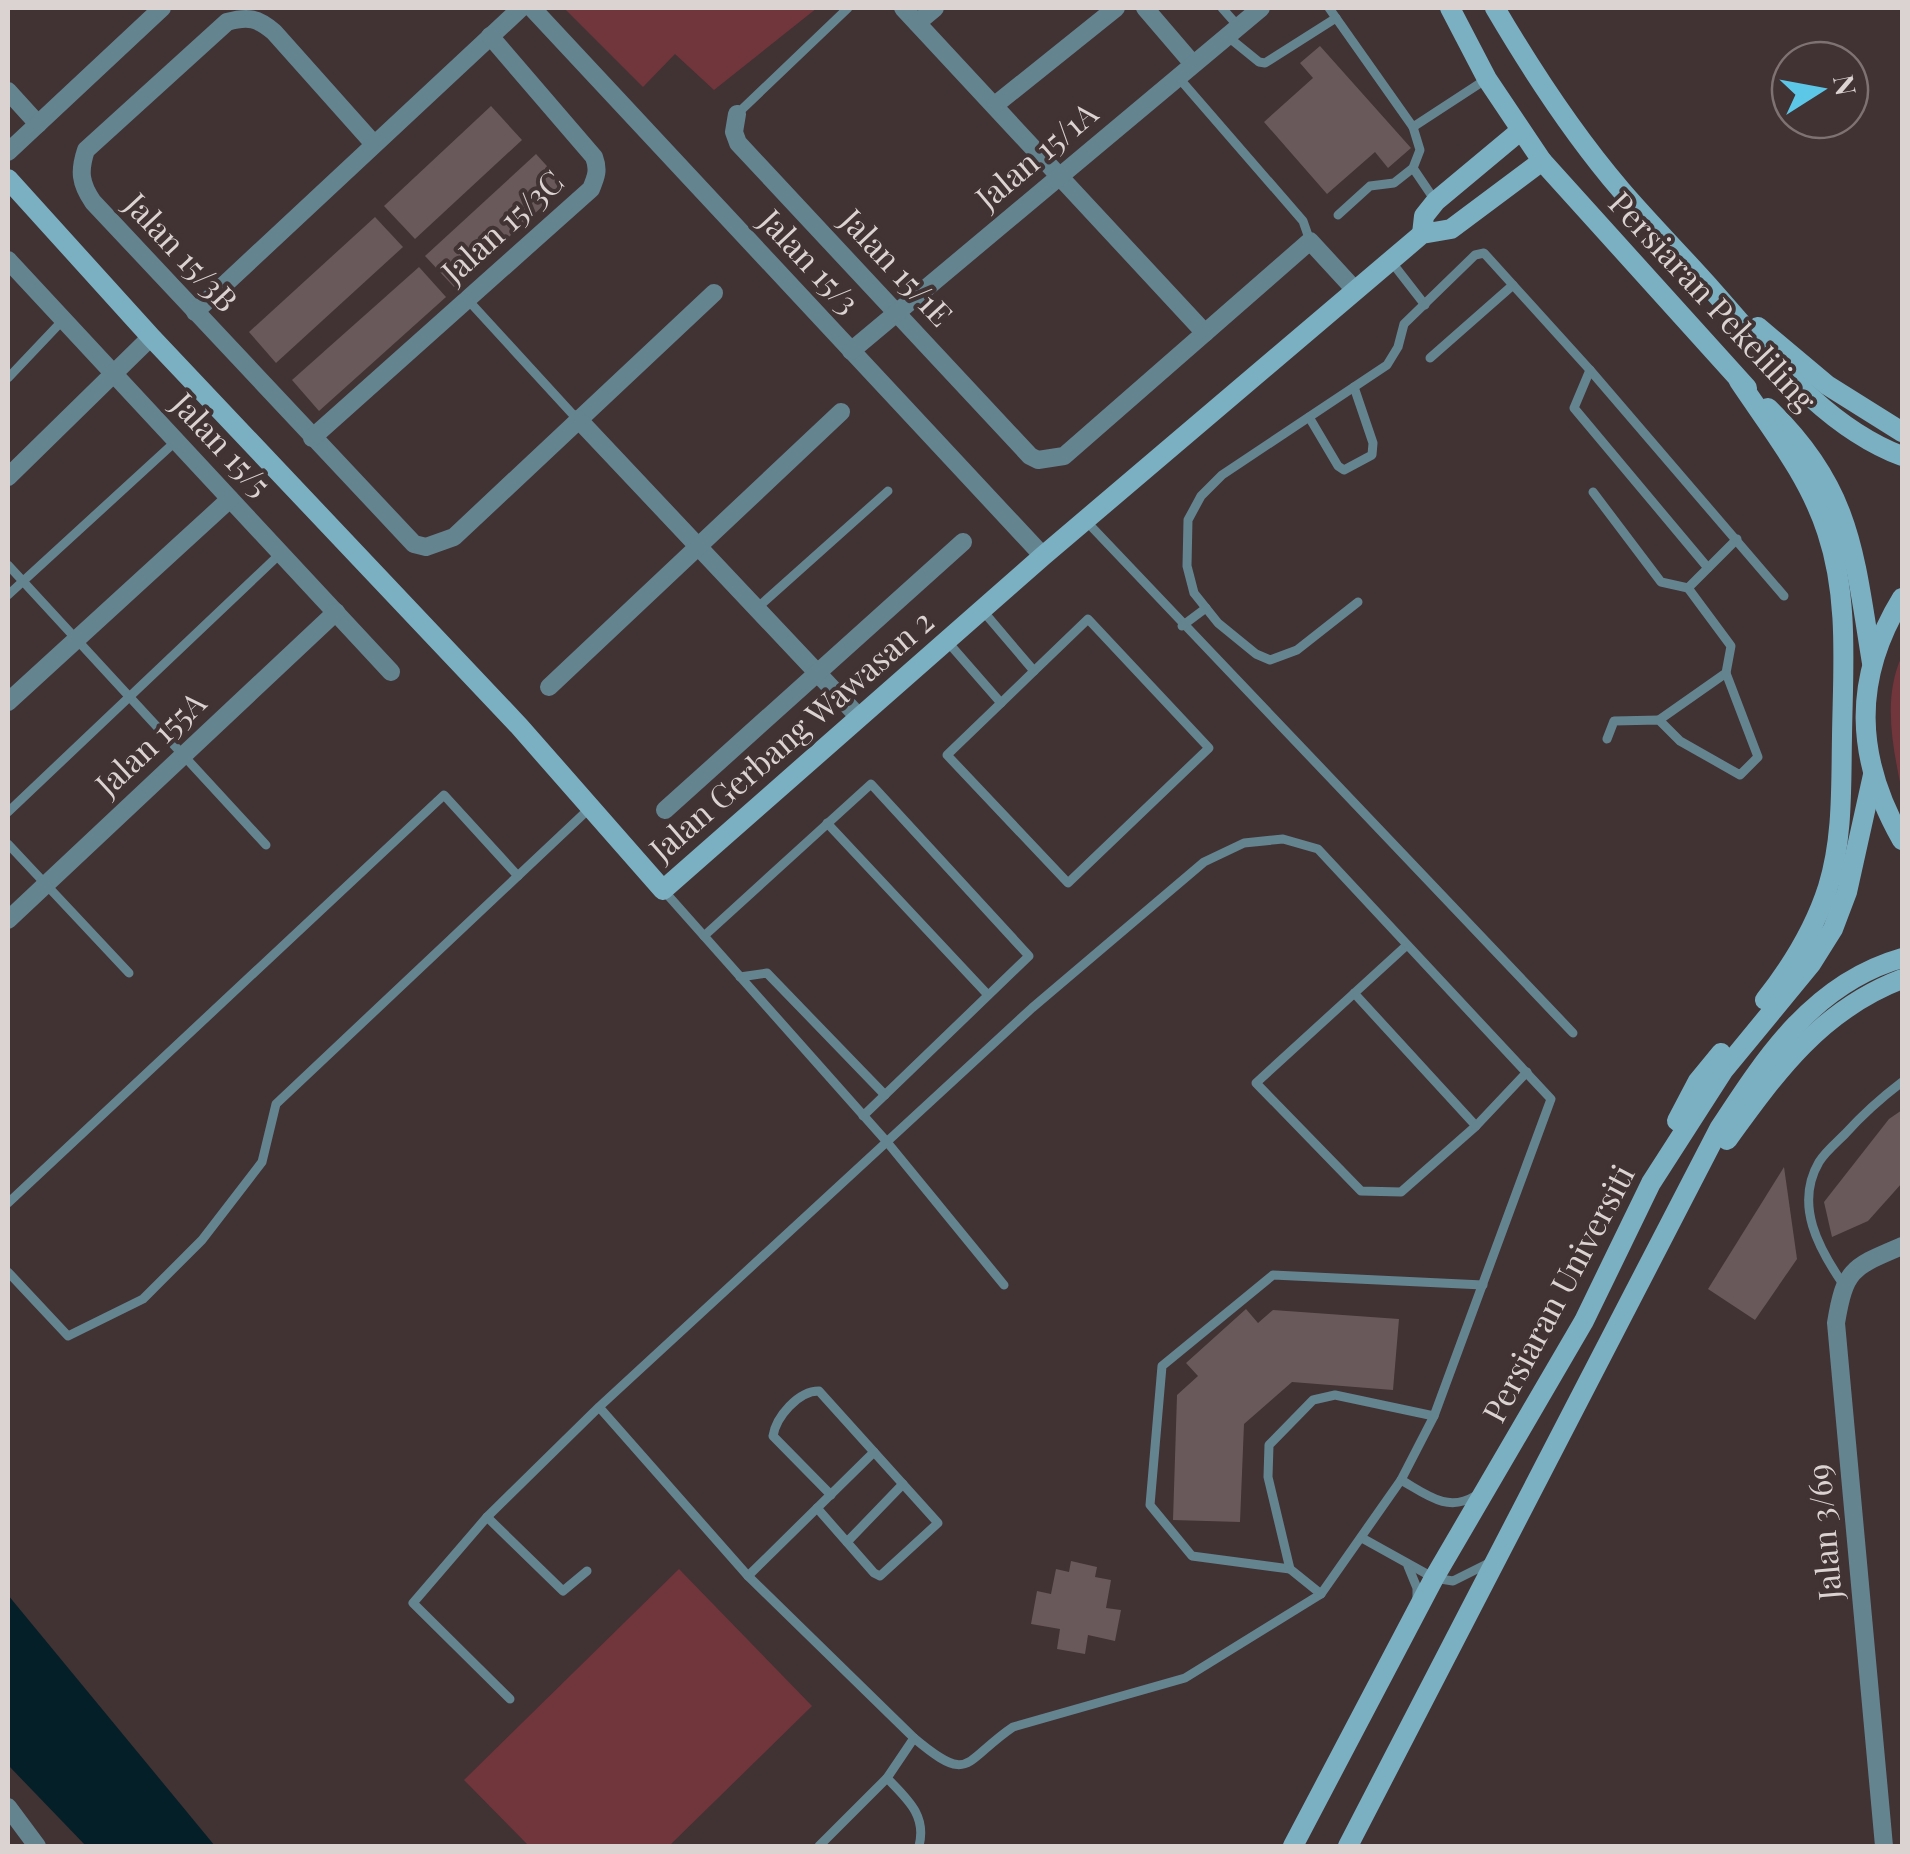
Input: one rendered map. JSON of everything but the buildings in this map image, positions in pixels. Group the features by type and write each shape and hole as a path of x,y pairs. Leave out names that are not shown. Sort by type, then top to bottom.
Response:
{"main road":[{"name":"Persiaran Pekeliling","path":"1450,8 1487,79 1542,161 1739,381 1799,438 1822,470 1841,510 1857,572 1872,663"},
{"name":"Persiaran Pekeliling","path":"1495,8 1574,132 1710,288 1816,404 1887,451 1902,456"},
{"name":"Jalan Gerbang Wawasan 2","path":"1422,234 1424,216 1436,201 1520,131"},
{"name":"Jalan Gerbang Wawasan 2","path":"8,179 151,337 505,711 663,890 858,716 1390,260 1422,234 1451,230 1542,161"},
{"path":"1710,288 1826,386 1902,432"},
{"path":"1652,1182 1698,1081 1779,982 1803,943 1828,888 1840,828 1844,637 1841,588 1812,490 1739,381"},
{"path":"1902,598 1887,622 1872,663 1865,719 1873,776 1885,810 1902,840"},
{"name":"Persiaran Universiti","path":"1293,1846 1434,1578 1584,1321 1652,1182 1723,1071 1811,964 1833,929 1847,892 1873,776"},
{"name":"Persiaran Universiti","path":"1348,1846 1719,1130 1770,1052 1827,995 1883,964 1902,958"},
{"path":"1675,1212 1770,1080 1822,1024 1868,992 1902,979"}],"street":[{"path":"8,152 162,8"},
{"path":"195,312 521,8"},
{"name":"Jalan 15/3","path":"532,8 1043,556"},
{"path":"903,8 1204,333 1310,241 1355,290"},
{"path":"917,23 935,8"},
{"path":"995,106 1116,8"},
{"path":"1145,8 1185,71"},
{"name":"Jalan 15/1A","path":"851,351 1261,8"},
{"name":"Jalan 15/3B","path":"373,143 274,32 260,20 244,18 227,22 86,150 80,169 82,186 414,544 426,547 454,536 578,420"},
{"name":"Jalan 15/3C","path":"312,438 590,189 598,172 594,157 490,36"},
{"path":"8,90 38,124"},
{"name":"Jalan 15/1E","path":"737,114 734,132 738,144 1030,456 1038,460 1064,456 1204,333"},
{"name":"Jalan 15/5","path":"8,260 391,672"},
{"path":"714,292 578,420 858,716"},
{"path":"8,477 151,337"},
{"path":"549,686 841,412"},
{"path":"8,702 230,498"},
{"path":"665,810 962,542"},
{"name":"Jalan 155A","path":"8,920 336,612"},
{"path":"1843,1284 1853,1270 1902,1246"},
{"name":"Jalan 3/69","path":"1843,1284 1836,1323 1884,1846"},
{"path":"8,1806 38,1846"}],"lane":[{"path":"737,114 848,8"},
{"path":"1222,8 1232,31 1259,62 1265,63 1336,18"},
{"path":"1329,8 1413,128 1420,150 1414,168 1394,183 1370,186 1338,215"},
{"path":"1185,71 1303,221 1310,241"},
{"path":"1413,128 1487,79"},
{"path":"1414,168 1436,201"},
{"path":"1358,602 1298,650 1270,660 1218,623 1194,593 1187,566 1188,520 1201,496 1222,474 1387,365 1398,347 1404,324 1475,254 1484,253 1784,596"},
{"path":"1390,260 1424,305"},
{"path":"1430,358 1513,285"},
{"path":"467,299 578,420"},
{"path":"8,378 64,320"},
{"path":"1590,370 1574,408 1708,568"},
{"path":"1308,417 1344,470 1372,455 1374,443 1354,387"},
{"path":"8,595 176,441"},
{"path":"756,609 888,491"},
{"path":"1593,492 1662,582 1688,588 1731,646 1726,673 1758,757 1740,775 1680,741 1659,720"},
{"path":"1085,520 1573,1033"},
{"path":"1688,588 1738,539"},
{"path":"8,812 280,553"},
{"path":"8,565 266,845"},
{"path":"1182,626 1206,608"},
{"path":"983,610 1034,671"},
{"path":"1088,620 1209,748 1068,884 946,755 1034,671 1088,620"},
{"path":"946,640 1001,702"},
{"path":"1607,739 1614,721 1659,720 1726,673"},
{"path":"704,936 871,784 1029,956 863,1116"},
{"path":"8,1203 444,795 518,876"},
{"path":"8,1272 68,1336 143,1299 202,1240 262,1162 276,1104 591,807"},
{"path":"828,824 988,995"},
{"path":"510,1699 413,1603 487,1517 600,1407 1032,1008 1204,862 1244,843 1282,839 1318,850 1551,1099 1434,1416 1401,1480 1321,1594 1185,1678 1014,1726 992,1741 974,1761 958,1767 943,1762 914,1738 748,1576 600,1407"},
{"path":"8,844 129,973"},
{"path":"663,890 887,1142 1004,1285"},
{"path":"1407,945 1256,1082 1361,1191 1401,1192 1476,1126 1527,1072"},
{"path":"740,977 767,973 885,1094"},
{"path":"1354,993 1476,1126"},
{"path":"1843,1284 1820,1252 1812,1228 1808,1202 1811,1180 1820,1160 1874,1103 1902,1082"},
{"path":"1321,1594 1290,1569 1192,1556 1150,1505 1162,1366 1272,1275 1483,1286"},
{"path":"817,1508 880,1576 938,1523 819,1391 808,1391 775,1421 773,1436 830,1495"},
{"path":"1290,1569 1268,1477 1269,1445 1314,1400 1323,1396 1335,1395 1434,1416"},
{"path":"748,1576 874,1452"},
{"path":"1401,1480 1448,1505 1465,1502 1487,1488"},
{"path":"847,1542 902,1484"},
{"path":"487,1517 562,1591 588,1571"},
{"path":"1362,1538 1434,1578 1454,1581 1500,1556"},
{"path":"1406,1563 1418,1588 1417,1612"},
{"path":"819,1846 887,1778 914,1738"},
{"path":"887,1778 916,1808 923,1831 919,1846"}],"shaded area":[{"path":"564,8 817,8 714,90 675,54 643,87"},
{"path":"1902,656 1902,792 1891,706"},
{"path":"679,1569 812,1706 669,1846 529,1846 464,1780"}],"water":[{"path":"8,1595 215,1846 86,1846 8,1765"}]}
